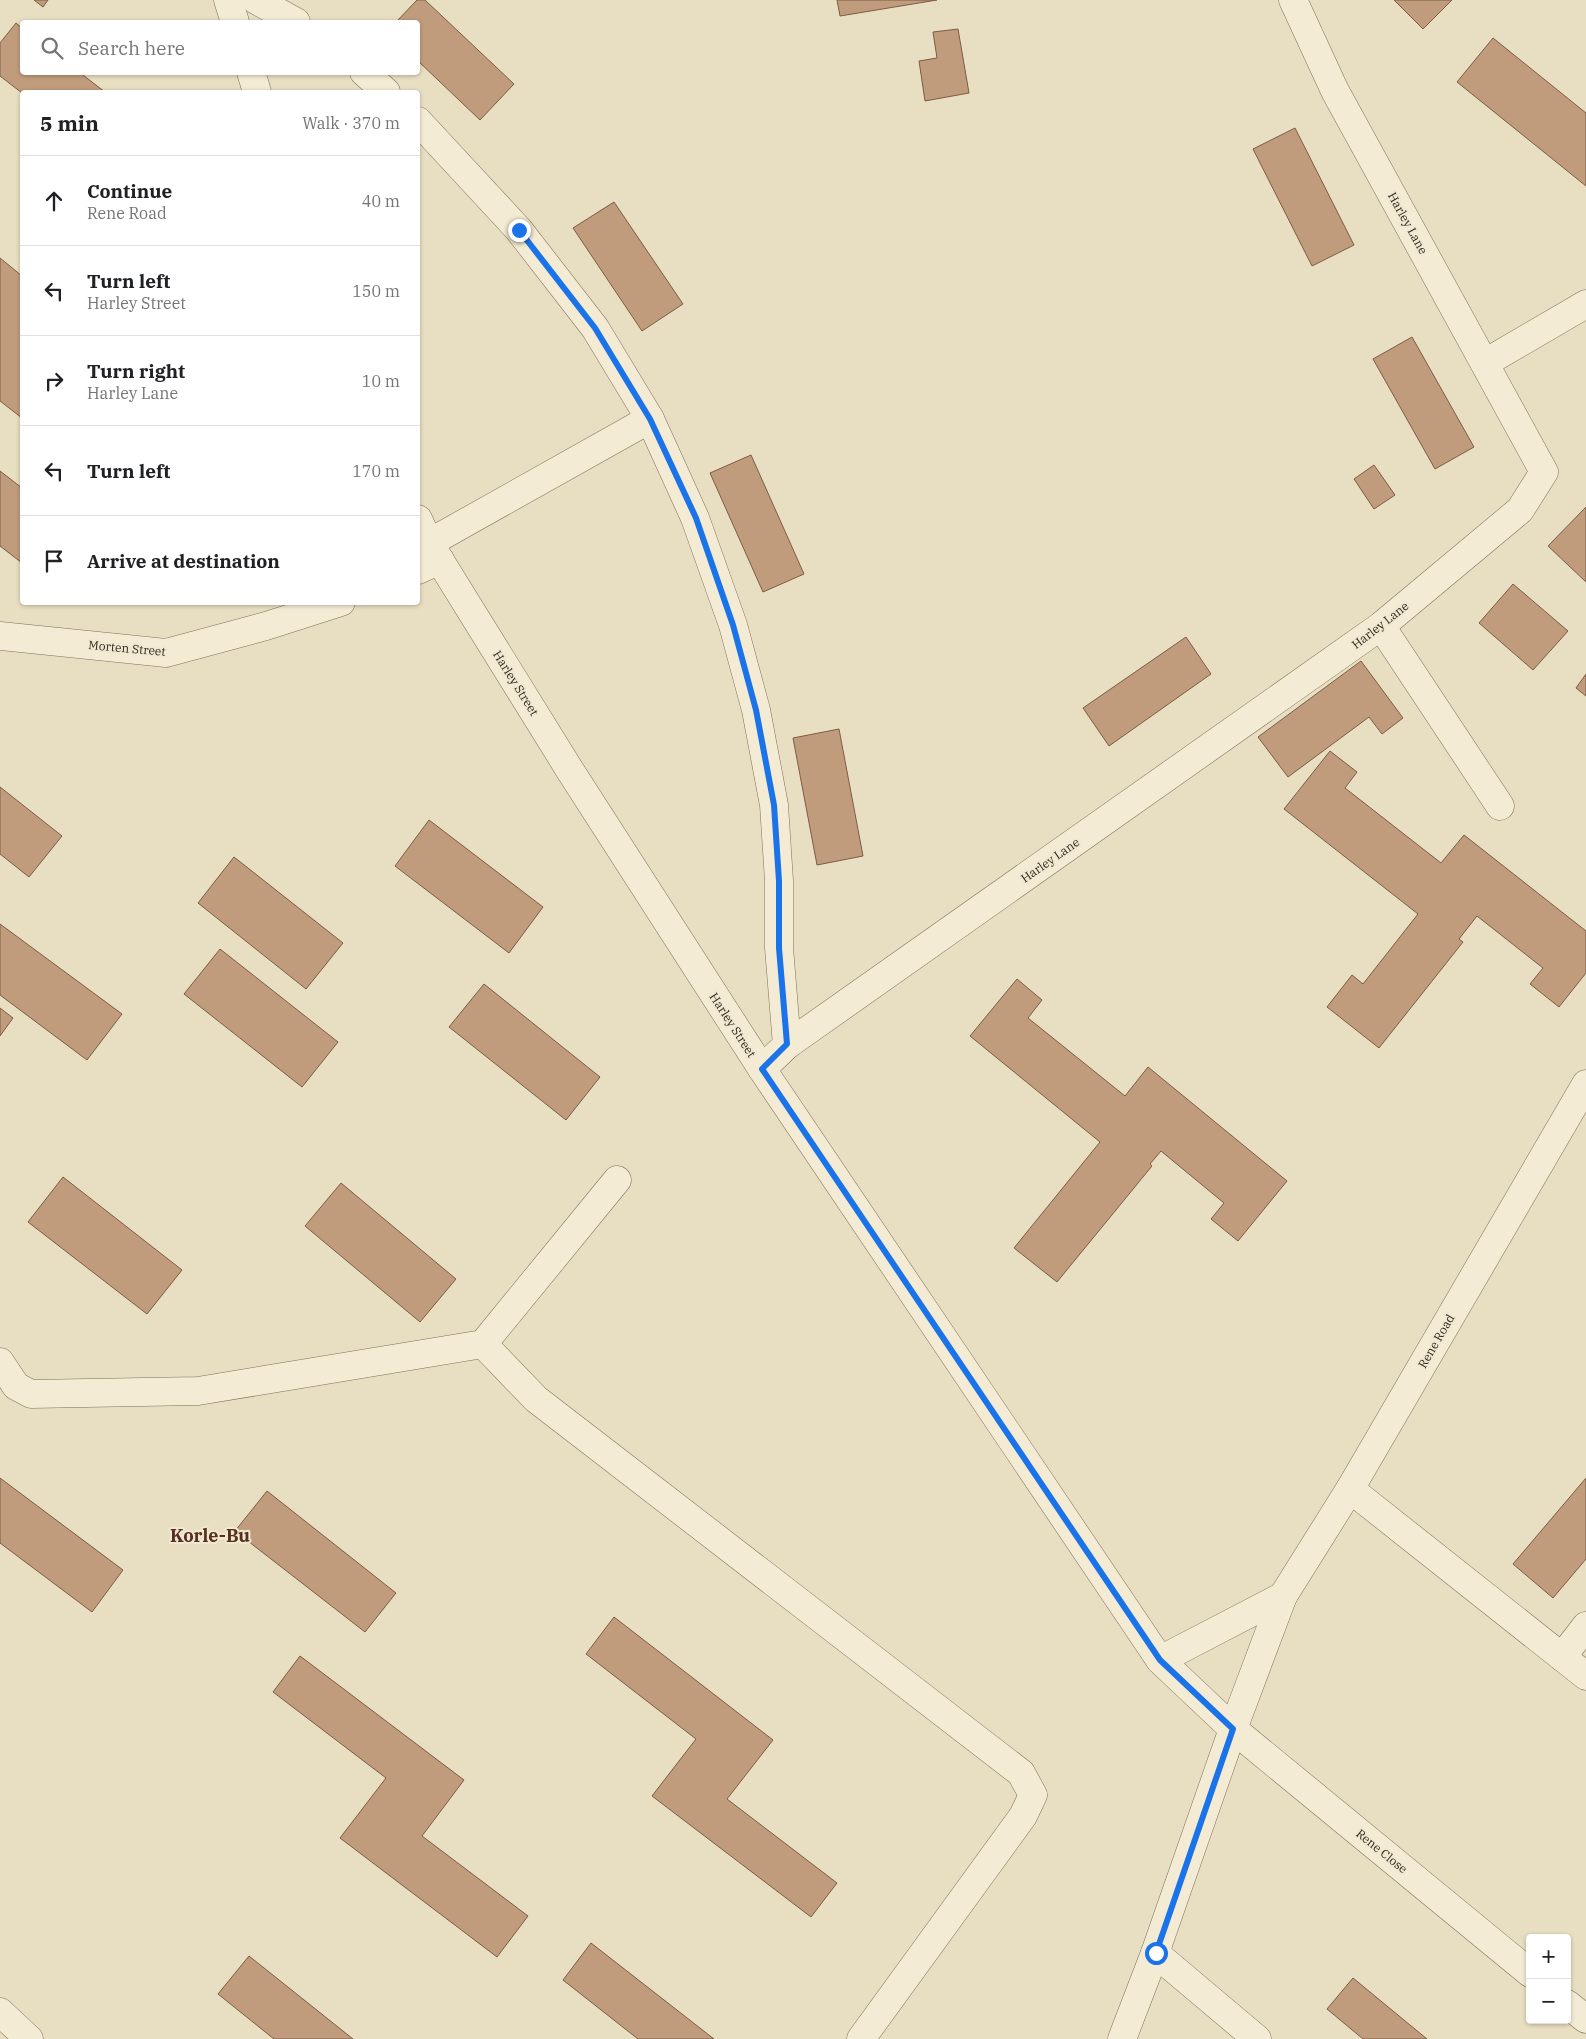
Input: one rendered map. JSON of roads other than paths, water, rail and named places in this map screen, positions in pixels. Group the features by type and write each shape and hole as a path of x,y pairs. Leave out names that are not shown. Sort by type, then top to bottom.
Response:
{"street":[{"path":"228,0 234,20"},
{"path":"256,0 292,20"},
{"name":"Harley Lane","path":"762,1069 787,1044 1381,626 1520,510 1544,472 1335,91 1293,0"},
{"path":"252,75 256,90"},
{"path":"367,75 384,90"},
{"path":"420,123 519,230 595,328 650,419 696,518 733,625 756,710 774,805 779,881 779,948 787,1044"},
{"path":"1485,363 1582,312"},
{"path":"426,548 650,419"},
{"name":"Harley Street","path":"426,548 762,1069 1160,1660 1233,1729"},
{"name":"Morten Street","path":"0,636 166,653 331,605"},
{"path":"1381,626 1500,806"},
{"name":"Rene Road","path":"1122,2039 1156,1953 1233,1729 1284,1596 1350,1489 1586,1084"},
{"path":"0,1362 16,1386 30,1394 198,1392 483,1344 617,1180"},
{"path":"483,1344 536,1399 1021,1773 1033,1795 1023,1816 861,2039"},
{"path":"1350,1489 1586,1676"},
{"path":"1160,1660 1284,1596"},
{"path":"1562,1657 1586,1626"},
{"name":"Rene Close","path":"1233,1729 1526,1970"},
{"path":"1156,1953 1254,2038"},
{"path":"1571,2007 1586,2019"},
{"path":"0,2012 29,2039"}],"district":[{"name":"Korle-Bu","path":"210,1535"}]}
